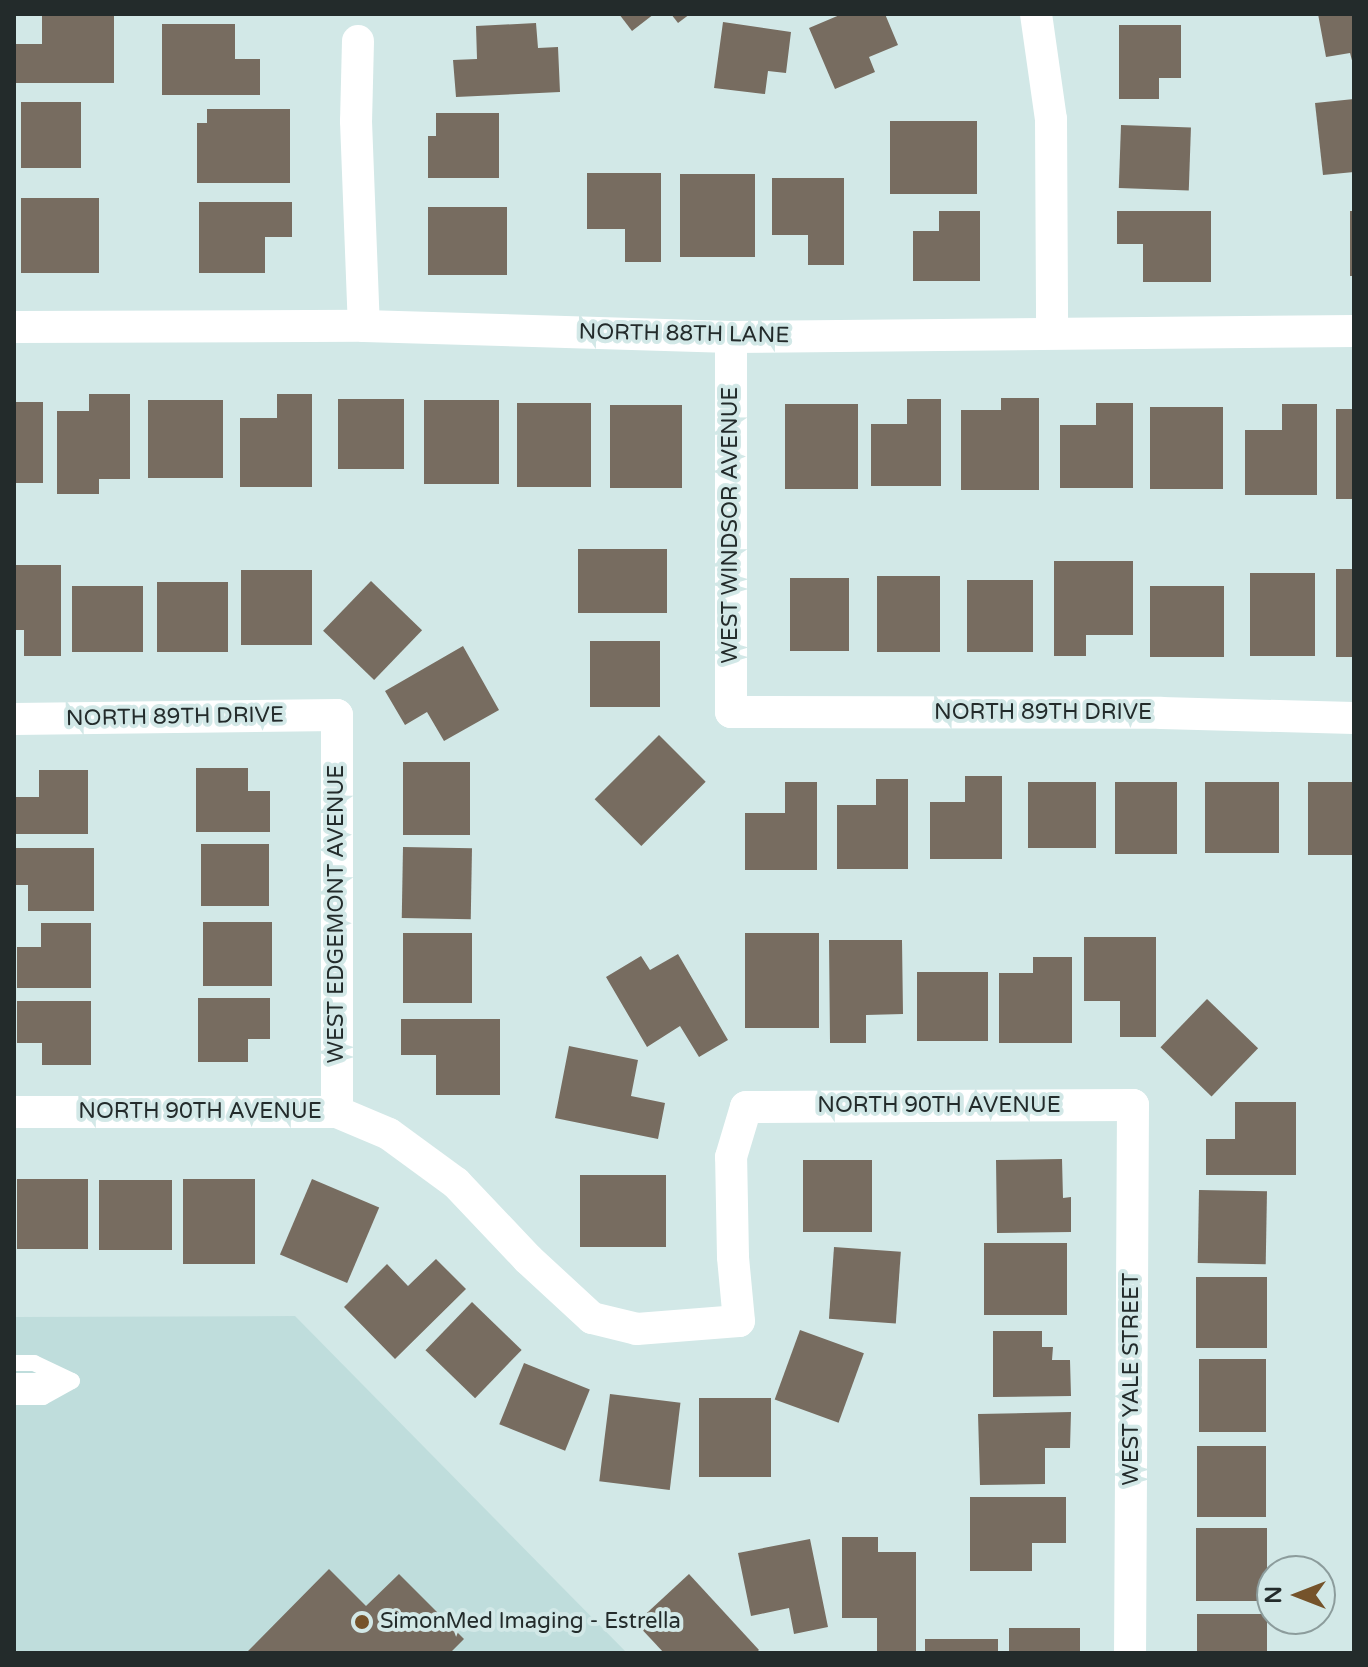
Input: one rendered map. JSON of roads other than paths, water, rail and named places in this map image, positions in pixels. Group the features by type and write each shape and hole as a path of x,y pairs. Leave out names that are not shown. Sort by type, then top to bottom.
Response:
{"street":[{"path":"1036,14 1051,119 1052,332"},
{"path":"358,41 356,121 364,326"},
{"name":"NORTH 88TH LANE","path":"14,327 364,326 731,337 1354,331"},
{"name":"WEST WINDSOR AVENUE","path":"731,337 731,712"},
{"name":"NORTH 89TH DRIVE","path":"731,712 1161,713 1354,718"},
{"name":"NORTH 89TH DRIVE","path":"14,719 337,715"},
{"name":"WEST EDGEMONT AVENUE","path":"337,715 337,1112"},
{"name":"NORTH 90TH AVENUE","path":"14,1112 337,1112 389,1134 456,1183 528,1259 592,1318 637,1329 739,1321 731,1157 746,1107 1133,1105"},
{"name":"WEST YALE STREET","path":"1130,1653 1133,1105"}],"lane":[{"path":"14,1363 34,1363 72,1381"},
{"path":"14,1381 72,1381"},
{"path":"14,1397 43,1397 72,1381"}],"place":[{"name":"SimonMed Imaging - Estrella","path":"362,1622"}]}
